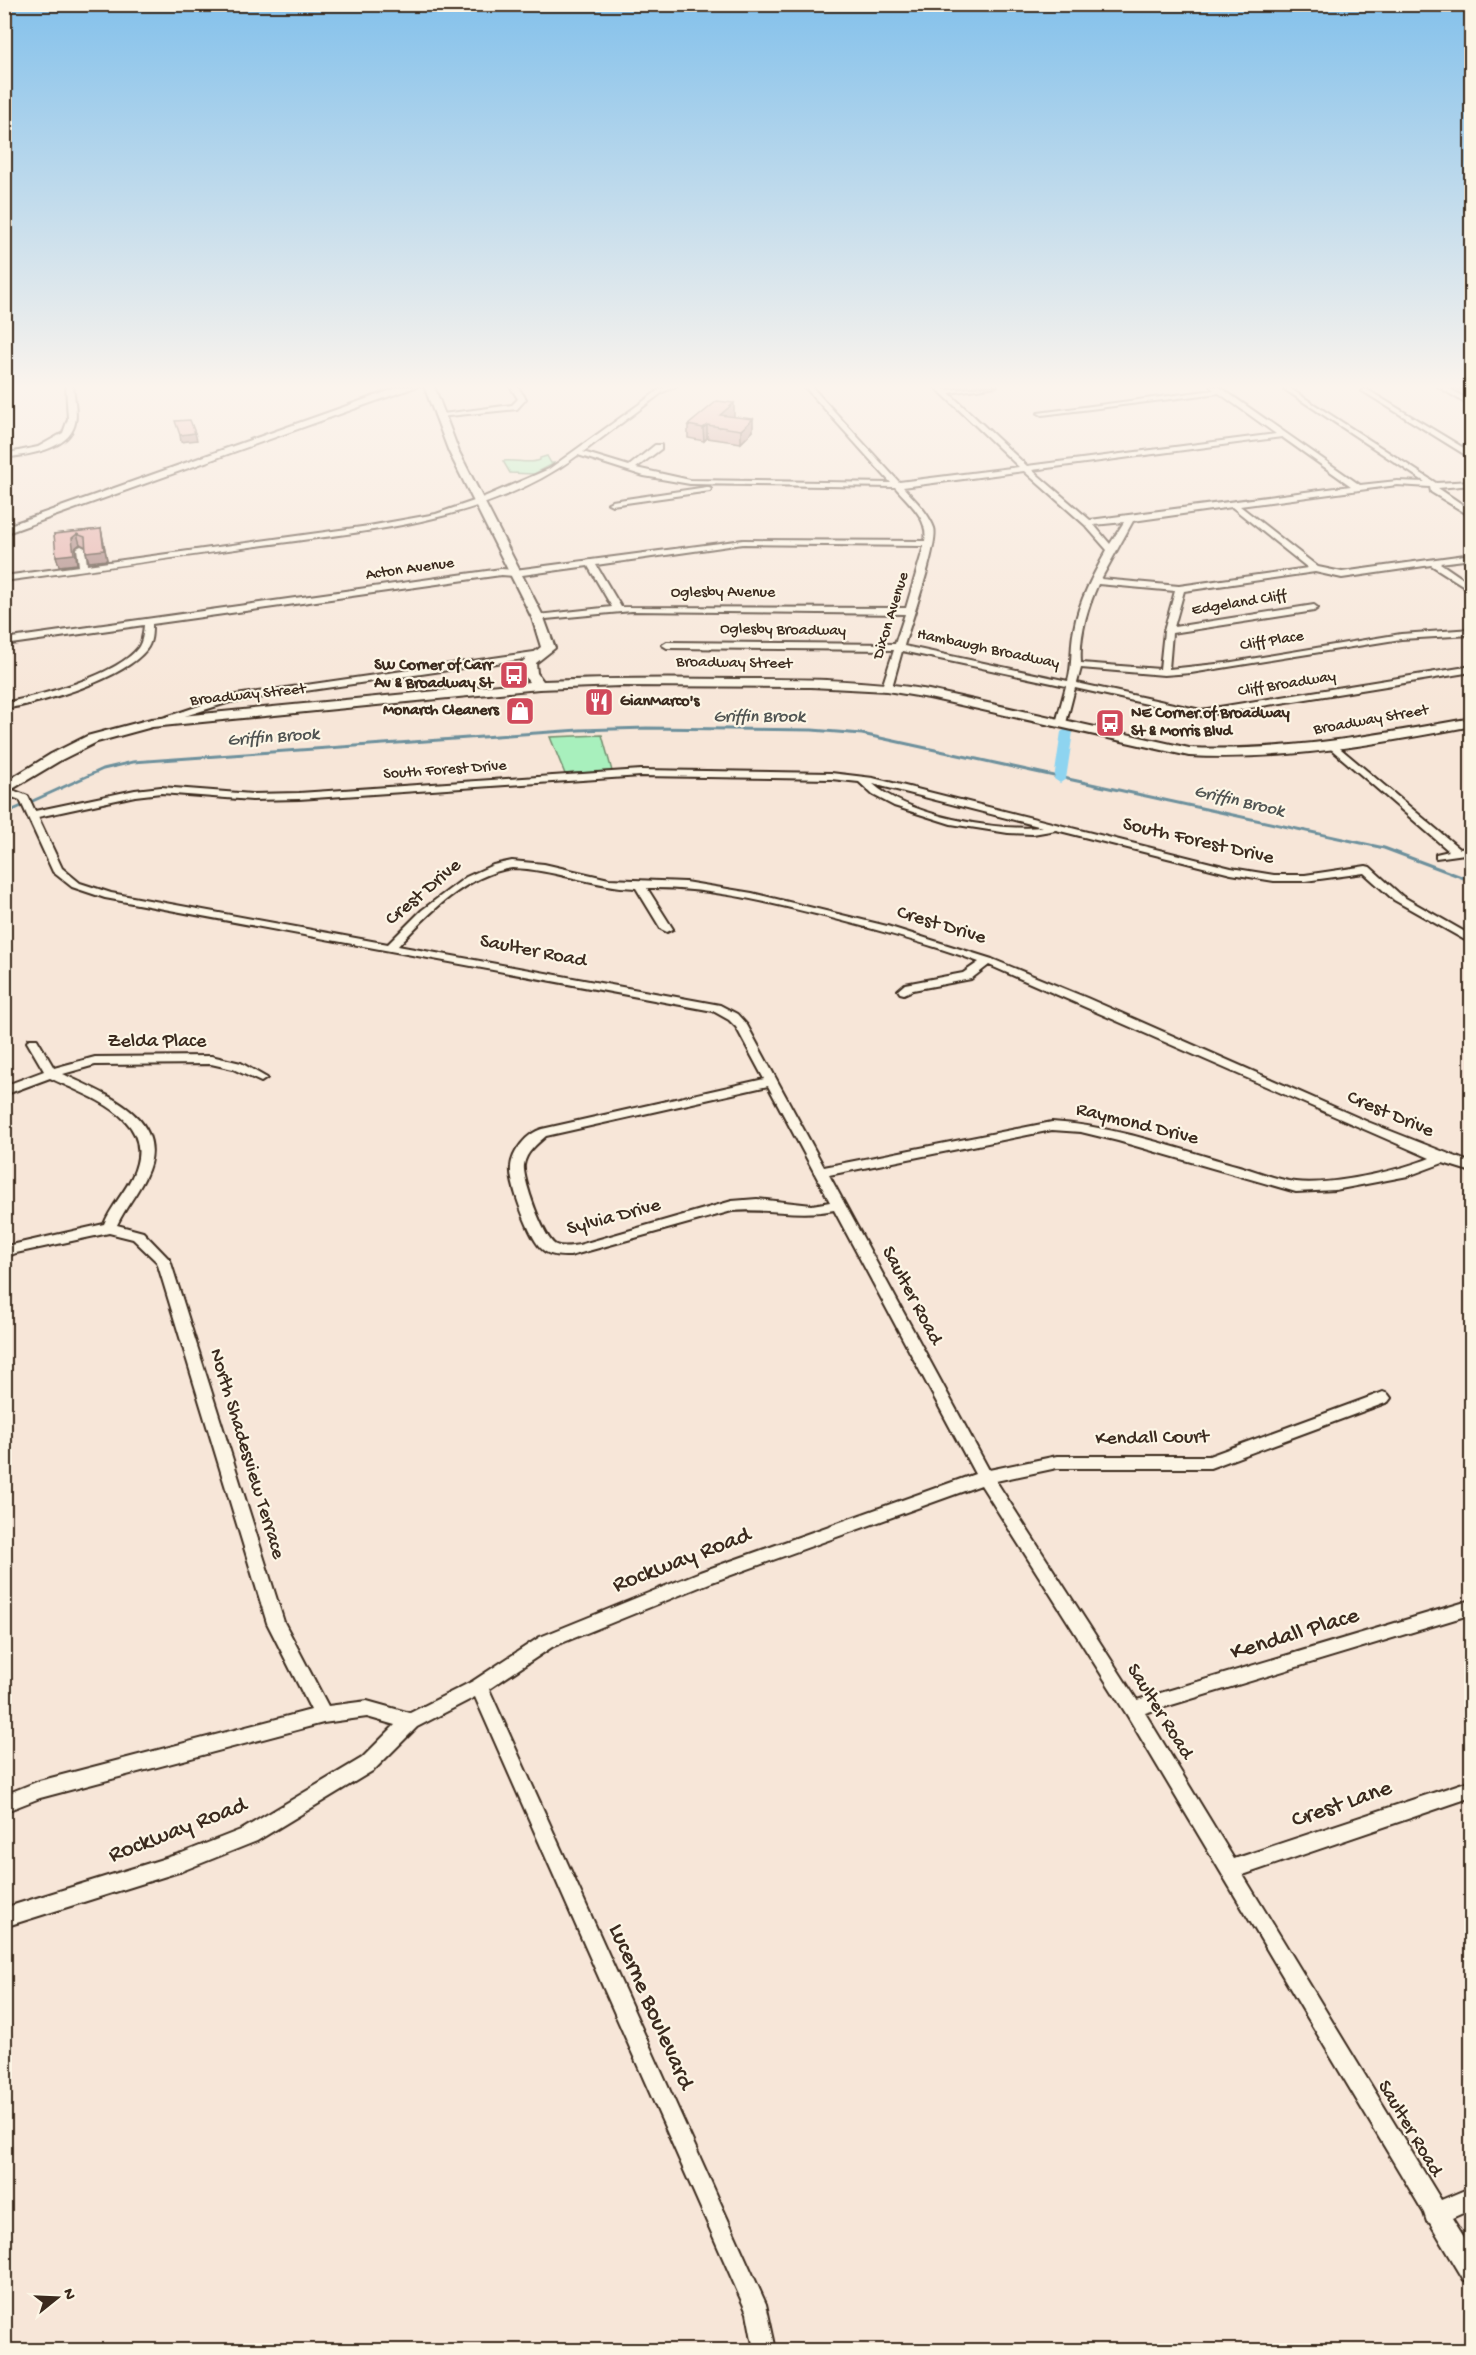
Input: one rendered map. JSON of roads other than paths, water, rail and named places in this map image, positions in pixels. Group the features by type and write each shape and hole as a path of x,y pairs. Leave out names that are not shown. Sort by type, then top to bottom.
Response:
{"street":[{"path":"4,521 77,496"},
{"path":"4,531 103,496"},
{"path":"477,496 538,618 548,648 529,662 530,674 539,685"},
{"path":"4,579 417,521 494,496"},
{"path":"612,503 660,496"},
{"name":"Dixon Avenue","path":"887,687 931,530 929,522 906,496"},
{"path":"1057,496 1088,523 1110,549"},
{"path":"1088,523 1297,496"},
{"path":"1443,496 1472,515"},
{"path":"1234,505 1315,569"},
{"path":"1061,723 1077,665 1075,656 1081,617 1110,549 1130,519"},
{"name":"Acton Avenue","path":"4,642 501,572 516,573 743,542 928,544"},
{"path":"81,548 83,568"},
{"path":"1097,581 1179,589 1315,569 1342,575 1472,556"},
{"path":"1433,562 1472,590"},
{"path":"591,563 617,608"},
{"path":"1164,672 1168,631 1180,593 1179,589"},
{"name":"Oglesby Avenue","path":"538,618 617,608 908,611"},
{"name":"Edgeland Cliff","path":"1168,631 1314,608"},
{"path":"5,706 89,681 130,660 141,651 147,640 148,622"},
{"name":"Cliff Place","path":"1077,665 1164,672 1192,670 1380,639 1472,632"},
{"name":"Oglesby Broadway","path":"667,645 898,647"},
{"name":"Hambaugh Broadway","path":"898,647 1073,684"},
{"path":"152,723 229,699 541,654"},
{"name":"Cliff Broadway","path":"1073,684 1169,706 1209,712 1472,669"},
{"name":"Broadway Street","path":"5,790 56,757 92,739 152,723 539,685 666,682 811,683 887,687 929,694 1189,752 1230,755 1281,753 1335,747 1472,722"},
{"path":"1335,747 1457,852"},
{"name":"South Forest Drive","path":"29,807 161,790 252,797 299,796 640,773 831,776 862,780 1231,871 1274,878 1305,878 1366,869 1398,898 1472,941"},
{"name":"South Forest Drive","path":"862,780 869,789 895,803 982,828 1027,832 1059,828"},
{"path":"5,790 29,807"},
{"name":"Saulter Road","path":"29,807 57,870 76,885 110,896 716,1008 733,1017 741,1025 985,1477 1133,1709 1472,2272"},
{"path":"1440,856 1472,850"},
{"name":"Crest Drive","path":"391,947 408,928 478,873 499,866 518,865 614,882 694,886 774,900 950,948 987,961 1136,1023 1287,1093 1442,1158 1472,1168"},
{"path":"639,884 668,929"},
{"path":"904,990 909,987 967,976 987,961"},
{"path":"4,1253 12,1249 110,1228 116,1212 139,1176 146,1148 142,1131 118,1106 51,1073 33,1042"},
{"name":"Zelda Place","path":"4,1091 51,1073 95,1061 211,1060 237,1066 261,1077"},
{"name":"Sylvia Drive","path":"772,1081 542,1134 526,1146 517,1170 532,1219 544,1244 558,1252 579,1250 732,1206 757,1204 812,1210 838,1205"},
{"name":"Raymond Drive","path":"820,1172 1052,1126 1081,1128 1119,1137 1296,1187 1335,1185 1408,1172 1442,1158"},
{"name":"North Shadesview Terrace","path":"110,1228 138,1235 163,1260 276,1623 323,1715"},
{"name":"Kendall Court","path":"985,1477 1058,1462 1210,1462 1383,1398"},
{"name":"Rockway Road","path":"4,1918 182,1862 250,1835 368,1764 411,1721 479,1686 546,1642 706,1577 985,1477"},
{"name":"Kendall Place","path":"1133,1709 1472,1607"},
{"name":"Lucerne Boulevard","path":"479,1686 758,2312 765,2350"},
{"path":"4,1803 39,1790 323,1715 367,1709 411,1721"},
{"name":"Crest Lane","path":"1230,1870 1472,1788"},
{"path":"1436,2214 1472,2198"}],"waterway":[{"name":"Griffin Brook","path":"4,814 103,769 133,762 579,730 647,728 812,730 862,734 1384,848 1472,881"},
{"path":"1060,779 1067,732"}],"place":[{"name":"SW Corner of Carr Av & Broadway St","path":"514,675"},
{"name":"GianMarco's","path":"599,702"},
{"name":"Monarch Cleaners","path":"520,711"},
{"name":"NE Corner of Broadway St & Morris Blvd","path":"1110,723"}]}
